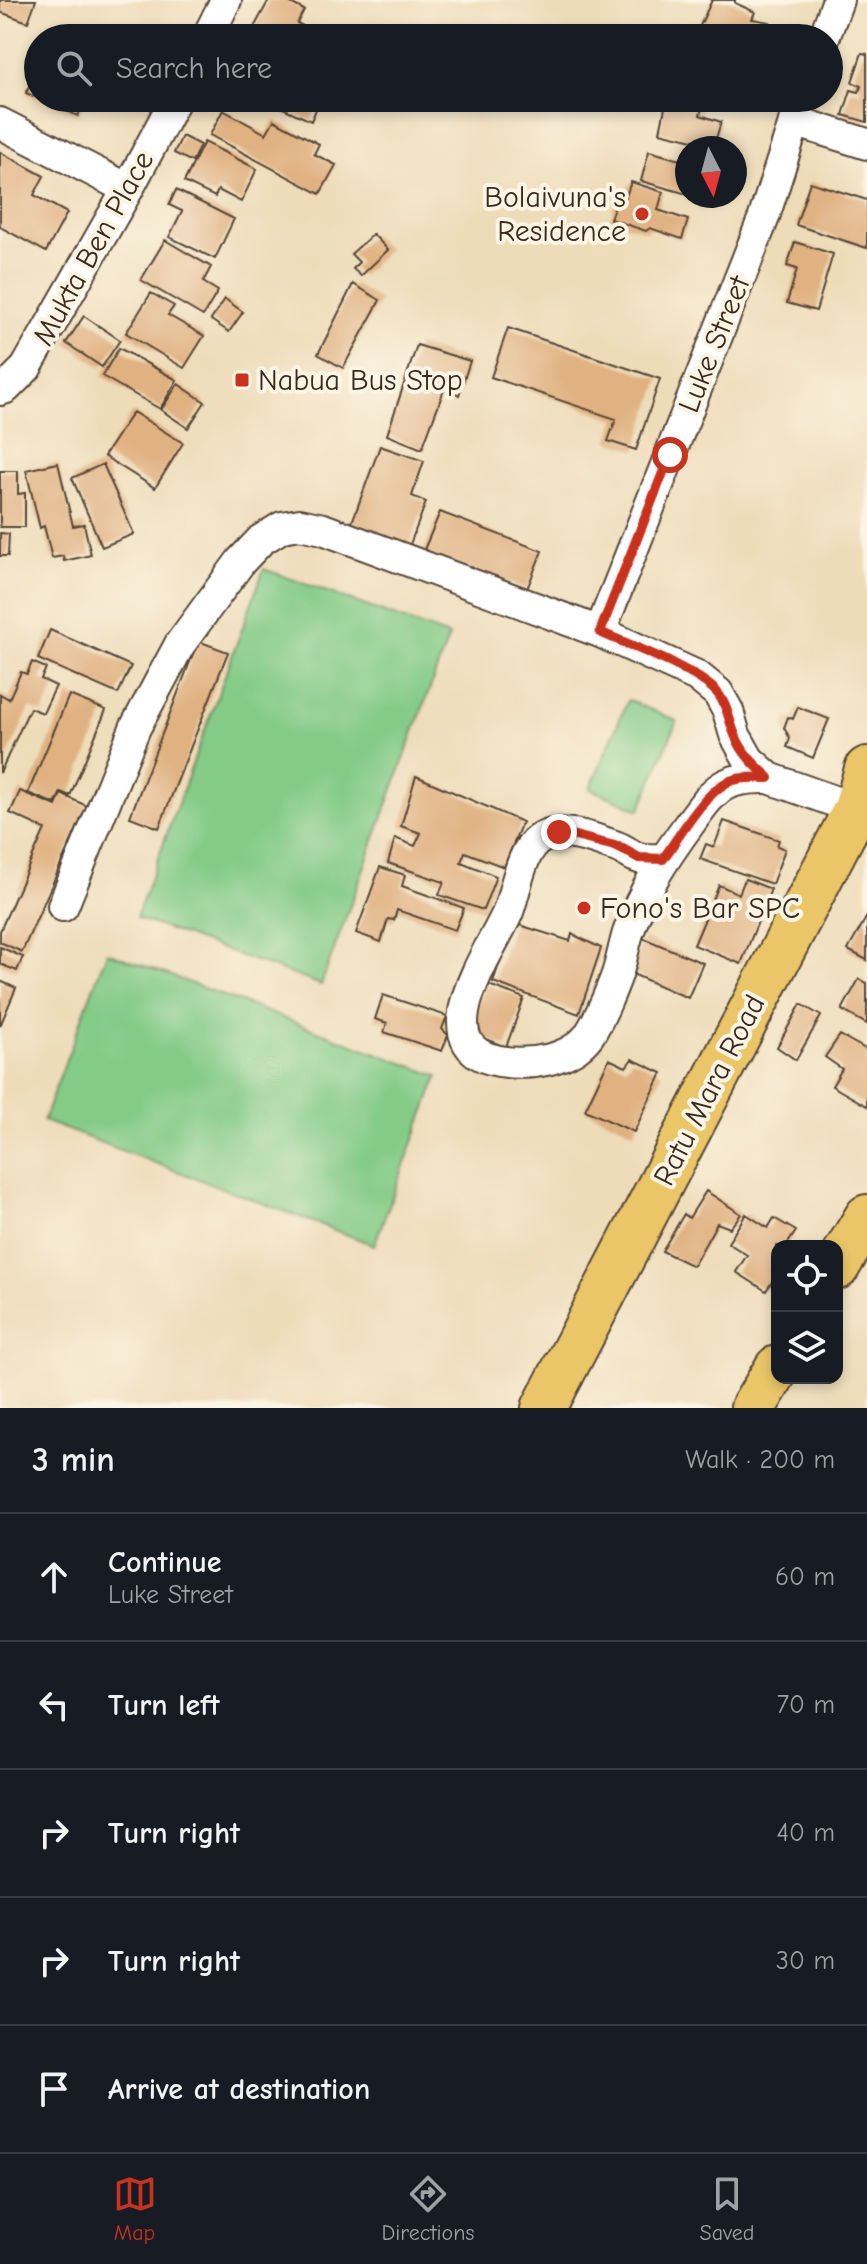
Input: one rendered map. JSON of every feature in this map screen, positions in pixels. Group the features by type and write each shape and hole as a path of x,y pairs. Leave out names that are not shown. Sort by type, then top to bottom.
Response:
{"highway":[{"name":"Ratu Mara Road","path":"544,1408 862,789"},
{"path":"843,1257 867,1217"},
{"path":"753,1408 771,1378"}],"street":[{"path":"214,24 226,0"},
{"path":"829,24 838,0"},
{"name":"Mukta Ben Place","path":"0,390 26,368 169,112"},
{"name":"Luke Street","path":"600,632 764,217 797,112"},
{"path":"804,112 867,144"},
{"path":"0,123 128,189"},
{"path":"63,906 135,728 180,644 241,561 261,540 282,527 300,524 323,529 600,632 697,676 718,693 749,760 769,778"},
{"path":"663,859 639,858 619,847 559,832 540,838 531,846 522,862 509,908 464,1007 461,1024 467,1040 478,1054 498,1061 537,1062 567,1053 588,1036 616,979 633,920 663,859 701,807 727,782 742,778 769,778 862,789"}],"green space":[{"path":"264,569 449,636 321,985 136,918"},
{"path":"628,700 677,721 640,810 590,789"},
{"path":"107,952 438,1076 374,1245 43,1121"}],"building":[{"path":"0,0 36,0 28,22 0,12"},
{"path":"269,0 285,0 304,10 299,24 256,24"},
{"path":"712,0 735,0 735,3 755,12 752,19 770,22 769,24 701,24"},
{"path":"862,53 867,54 867,122 843,115 851,90 859,92 861,86 852,82"},
{"path":"222,112 266,134 274,120 319,144 314,154 336,165 320,194 210,135"},
{"path":"291,112 315,112 311,121"},
{"path":"664,112 701,112 700,115 721,122 717,136 677,136 660,132"},
{"path":"182,136 200,145 192,162 174,153"},
{"path":"204,142 257,169 241,202 218,190 215,197 184,182"},
{"path":"649,151 675,159 675,191 641,181"},
{"path":"0,152 44,176 34,195 67,213 46,252 0,227"},
{"name":"Bolaivuna's Residence","path":"631,182 663,192 658,210 688,220 682,239 610,219 618,197 625,199"},
{"path":"810,182 867,200 867,248 796,225"},
{"path":"176,190 234,219 215,259 169,237 182,211 169,205"},
{"path":"373,234 388,250 361,276 353,269 359,262 351,254"},
{"path":"165,240 211,267 203,282 218,291 203,316 141,280"},
{"path":"795,242 833,254 816,311 787,303 797,269 787,266"},
{"path":"353,284 380,300 343,368 318,354"},
{"path":"151,293 174,306 168,315 204,336 184,368 126,333"},
{"path":"225,299 243,312 229,332 211,320"},
{"path":"84,316 120,340 102,367 66,343"},
{"path":"508,328 660,379 636,450 608,441 616,419 491,377"},
{"path":"417,345 470,361 459,395 445,387 422,449 387,435"},
{"path":"119,348 177,380 160,409 102,376"},
{"path":"178,384 205,402 188,428 161,410"},
{"path":"133,412 183,443 155,488 104,456"},
{"path":"380,446 424,461 412,496 426,502 409,547 351,525"},
{"path":"58,463 73,526 84,524 91,555 64,561 63,556 52,558 44,526 40,528 26,470"},
{"path":"103,464 134,534 102,547 72,478"},
{"path":"0,471 18,471 18,494 25,493 25,527 0,527"},
{"path":"440,512 542,551 527,589 423,552"},
{"path":"0,533 9,534 8,556 0,556"},
{"path":"50,630 131,666 118,694 38,659"},
{"path":"198,641 228,652 159,828 130,817"},
{"path":"32,662 46,668 41,679 56,686 43,713 30,708 0,773 0,694 9,699 21,672 27,674"},
{"path":"69,695 106,710 70,796 61,792 55,804 28,793"},
{"path":"798,707 829,719 813,758 787,747 790,738 784,728 788,717 793,719"},
{"path":"416,776 522,822 504,867 465,852 461,862 496,876 483,910 439,895 444,882 388,863 395,838 415,846 421,833 401,826"},
{"path":"20,791 56,806 61,794 87,806 22,952 0,942 0,931 45,829 10,813"},
{"path":"724,821 779,840 777,846 785,849 772,884 700,859 706,844 714,847"},
{"path":"380,867 405,875 402,886 464,908 455,930 397,910 394,920 388,919 381,942 356,933"},
{"path":"745,879 771,889 741,964 694,945 719,885 739,894"},
{"path":"867,916 867,960 848,950"},
{"path":"513,923 570,941 572,934 601,948 579,1014 493,982"},
{"path":"643,938 703,963 688,998 630,973"},
{"path":"0,947 23,957 17,971 0,964"},
{"path":"859,979 867,983 867,1024 842,1010"},
{"path":"0,981 16,988 0,1026"},
{"path":"486,984 524,998 506,1047 469,1033"},
{"path":"383,995 447,1016 442,1029 448,1035 442,1051 384,1032 387,1023 375,1019"},
{"path":"801,1004 821,1016 796,1060 777,1047"},
{"path":"840,1035 867,1050 867,1106 832,1086 842,1069 825,1057"},
{"path":"609,1059 626,1067 632,1059 662,1073 634,1132 585,1110"},
{"path":"706,1191 741,1214 730,1228 717,1223 693,1266 662,1251 684,1214 689,1218"},
{"path":"746,1214 768,1228 774,1218 796,1231 790,1240 771,1240 771,1283 766,1291 736,1272 747,1255 728,1243"}],"place":[{"name":"Bolaivuna's Residence","path":"642,214"},
{"name":"Nabua Bus Stop","path":"242,380"},
{"name":"Fono's Bar SPC","path":"584,908"}],"route":[{"path":"559,832 619,847 639,858 663,859 701,807 727,782 742,778 769,778 749,760 718,693 697,676 600,632 670,455"}]}
